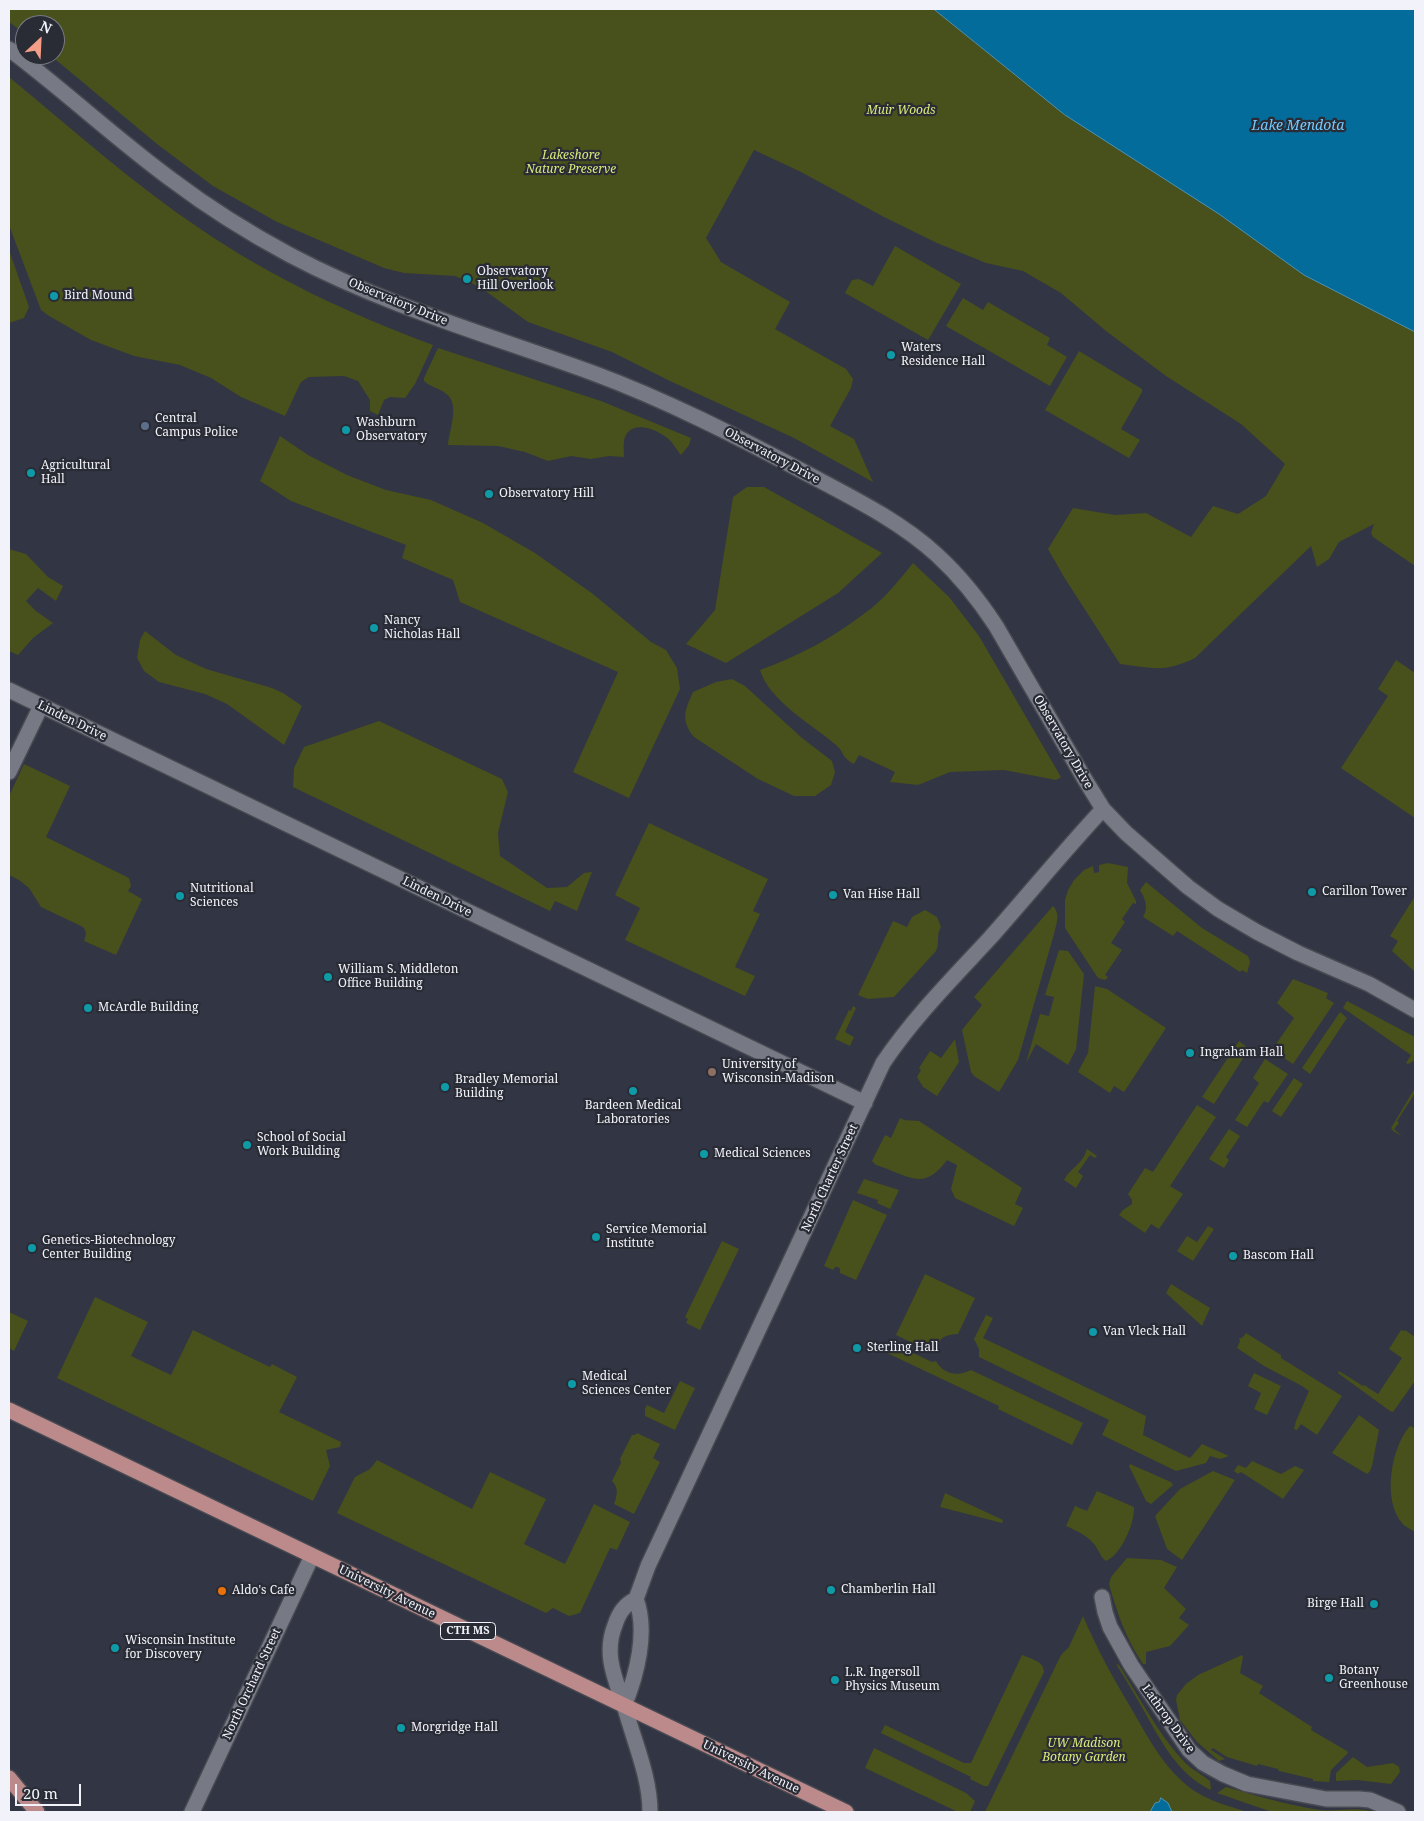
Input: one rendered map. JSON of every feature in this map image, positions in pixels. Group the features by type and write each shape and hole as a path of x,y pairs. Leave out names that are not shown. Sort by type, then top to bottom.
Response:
{"main road":[{"name":"University Avenue","path":"9,1410 846,1812"},
{"path":"9,1778 37,1812"}],"street":[{"name":"Observatory Drive","path":"9,49 172,180 290,255 384,298 596,374 700,419 830,486 896,524 937,554 963,581 982,605 1103,809 1126,833 1188,887 1218,909 1257,932 1298,953 1369,984 1415,1010"},
{"name":"Linden Drive","path":"9,690 865,1103"},
{"path":"9,772 41,706"},
{"name":"North Charter Street","path":"650,1812 642,1761 611,1667 610,1638 621,1610 628,1603 636,1599 652,1557 883,1063 905,1031 1103,809"},
{"name":"North Orchard Street","path":"192,1812 312,1556"},
{"name":"Lathrop Drive","path":"1102,1597 1110,1627 1131,1665 1189,1750 1203,1763 1222,1774 1247,1784 1326,1799 1370,1800 1398,1812"},
{"path":"624,1706 633,1684 640,1651 640,1610 636,1599"}],"shaded area":[{"name":"University of Wisconsin-Madison","path":"9,9 934,9 1304,275 1415,332 1415,1812 9,1812"}],"green space":[{"name":"Lakeshore Nature Preserve","path":"9,9 934,9 1065,115 1219,214 1304,275 1415,332 1415,566 1373,537 1371,533 1374,524 1339,542 1329,559 1317,567 1311,546 1195,658 1166,668 1120,664 1048,549 1073,508 1115,515 1146,513 1191,537 1213,506 1238,514 1266,496 1285,464 1241,424 1166,376 1106,331 1061,293 1023,271 986,263 937,243 801,172 754,150 706,238 721,262 790,302 775,329 846,369 853,379 851,388 830,426 854,439 873,482 794,438 612,352 528,322 480,287 455,276 404,273 384,268 277,222 213,186 157,144 62,65 65,65 65,15 15,15 15,26 9,22"},
{"path":"9,77 150,193 227,246 312,294 372,321 433,345 415,384 405,398 390,397 384,400 378,415 370,411 370,400 358,381 344,376 309,377 301,382 285,416 241,397 211,378 180,365 134,356 91,340 41,310 9,225"},
{"path":"895,246 961,284 928,340 845,293 852,280 859,279 873,286"},
{"path":"9,250 29,307 24,318 9,323"},
{"path":"963,298 983,310 988,302 1050,338 1047,345 1067,357 1050,386 946,326"},
{"path":"438,348 601,401 691,438 689,445 681,455 666,437 650,429 638,427 628,432 625,437 624,457 609,456 591,459 571,456 548,461 525,452 498,446 448,445 453,417 450,397 424,381"},
{"path":"1079,351 1142,389 1121,429 1140,440 1129,458 1045,410"},
{"path":"280,436 308,455 347,475 386,490 431,500 483,523 535,553 593,594 651,642 666,650 677,668 680,689 629,798 573,772 618,672 460,602 453,580 402,558 406,545 291,501 260,481"},
{"path":"747,487 764,487 882,553 838,593 726,663 686,644 715,610 733,497"},
{"path":"9,549 26,554 48,577 63,586 56,601 38,588 26,601 53,623 33,638 18,655 9,651"},
{"path":"913,563 949,597 979,636 1061,777 1056,780 1004,770 950,772 918,785 890,782 895,772 859,755 854,764 850,762 836,745 793,712 772,692 760,670 815,646 853,622 885,596"},
{"path":"145,631 176,655 206,669 272,688 302,706 284,745 227,704 205,694 159,682 144,671 137,658 140,640"},
{"path":"1396,660 1415,673 1415,818 1341,768 1388,696 1378,689"},
{"path":"732,679 745,686 802,738 832,761 835,772 831,785 815,796 794,796 758,779 694,737 685,720 686,710 693,692 716,682"},
{"path":"379,721 502,779 508,792 498,833 500,856 547,888 567,887 584,873 592,872 577,911 555,901 550,911 293,787 294,768 304,747"},
{"path":"24,764 70,786 46,837 129,878 131,886 128,891 142,899 116,955 84,941 86,934 83,927 41,907 29,888 9,875 9,796"},
{"path":"649,823 768,879 753,911 760,914 735,967 755,976 745,996 625,940 640,908 615,895"},
{"path":"1108,863 1128,867 1127,883 1136,904 1133,903 1122,919 1125,922 1111,943 1122,950 1105,975 1108,977 1105,980 1098,978 1065,928 1065,900 1074,880 1084,870 1093,866 1094,873 1099,872 1099,865"},
{"path":"1146,882 1202,928 1248,956 1250,962 1247,973 1242,970 1240,972 1177,931 1173,936 1143,917 1146,906 1140,890"},
{"path":"1415,896 1415,972 1392,951 1398,941 1390,936"},
{"path":"1053,906 1057,912 1057,923 1018,1060 999,1092 974,1076 971,1072 962,1030 982,1005 974,997"},
{"path":"925,910 937,917 941,927 936,951 894,997 868,999 858,995 893,921 907,927 912,917"},
{"path":"1059,950 1068,951 1084,974 1076,1049 1068,1065 1036,1044 1026,1063 1040,1014 1049,1016 1054,997 1045,995"},
{"path":"1293,979 1328,993 1326,998 1334,1003 1293,1064 1272,1050 1294,1018 1277,1003"},
{"path":"1095,986 1107,989 1166,1028 1124,1092 1114,1086 1110,1093 1078,1072 1088,1053"},
{"path":"1347,1001 1415,1037 1415,1060 1408,1064 1406,1063 1411,1055 1343,1008"},
{"path":"853,1006 856,1008 845,1032 854,1037 850,1046 835,1039 849,1010 851,1011"},
{"path":"1340,1012 1347,1018 1310,1074 1302,1068"},
{"path":"955,1039 959,1062 937,1096 923,1087 917,1077 921,1070 919,1068 930,1051 941,1058"},
{"path":"1239,1041 1249,1049 1214,1104 1202,1097"},
{"path":"1265,1059 1288,1074 1268,1103 1264,1101 1247,1127 1235,1120 1259,1083 1253,1078"},
{"path":"1294,1078 1303,1084 1281,1117 1272,1111"},
{"path":"1415,1088 1415,1093 1394,1129 1402,1136 1391,1128"},
{"path":"1197,1105 1216,1117 1170,1186 1183,1194 1159,1229 1151,1224 1145,1233 1119,1215 1132,1204 1128,1194 1145,1168 1153,1172"},
{"path":"900,1118 919,1121 1022,1188 1015,1204 1023,1208 1014,1226 955,1198 951,1189 957,1165 947,1160 938,1170 922,1179 906,1177 876,1165 872,1161 885,1135 891,1138"},
{"path":"1229,1129 1240,1136 1226,1157 1229,1160 1224,1168 1209,1159"},
{"path":"1087,1149 1097,1156 1095,1158 1090,1155 1078,1172 1083,1176 1076,1188 1064,1180 1082,1159"},
{"path":"864,1179 899,1190 890,1209 877,1203 878,1200 857,1193"},
{"path":"853,1200 887,1215 856,1280 840,1273 838,1267 835,1267 833,1270 824,1266"},
{"path":"1208,1226 1214,1229 1193,1261 1177,1251 1187,1236 1197,1242"},
{"path":"722,1241 739,1249 700,1330 686,1323 688,1319 685,1317"},
{"path":"925,1274 975,1298 958,1334 948,1335 942,1339 937,1344 933,1353 896,1335"},
{"path":"1171,1284 1210,1308 1202,1326 1166,1293"},
{"path":"95,1297 148,1322 131,1356 171,1375 193,1330 270,1367 272,1364 297,1377 279,1412 341,1442 340,1447 326,1450 330,1466 313,1501 57,1378"},
{"path":"9,1312 28,1321 14,1351 9,1348"},
{"path":"986,1315 993,1318 983,1338 1146,1416 1143,1435 1190,1458 1202,1444 1229,1456 1220,1459 1210,1456 1206,1463 1176,1471 1102,1435 1109,1420 979,1357 979,1349 974,1339"},
{"path":"1401,1330 1405,1330 1415,1337 1415,1381 1393,1412 1335,1371 1338,1373 1339,1371 1378,1394 1402,1358 1389,1349"},
{"path":"1246,1333 1281,1355 1281,1358 1342,1396 1317,1435 1301,1424 1297,1430 1294,1429 1309,1391 1264,1366 1237,1348 1240,1341 1239,1338 1242,1338"},
{"path":"892,1343 932,1362 936,1361 943,1369 951,1373 956,1374 971,1370 1083,1423 1072,1445 998,1409 999,1406 887,1353"},
{"path":"1254,1373 1281,1386 1267,1415 1254,1409 1261,1393 1248,1386"},
{"path":"680,1381 695,1388 675,1430 645,1416 647,1405 664,1413"},
{"path":"1359,1415 1379,1430 1372,1466 1367,1474 1332,1453"},
{"path":"1410,1426 1415,1428 1415,1532 1403,1524 1396,1513 1392,1501 1391,1488 1394,1460 1403,1435"},
{"path":"637,1433 660,1444 653,1458 660,1462 634,1514 614,1504 617,1495 612,1481 632,1435"},
{"path":"377,1460 472,1509 490,1472 546,1499 524,1544 565,1564 594,1504 630,1522 617,1550 610,1548 580,1613 569,1616 553,1608 546,1613 337,1513 355,1477 370,1469"},
{"path":"1252,1461 1281,1474 1295,1466 1304,1470 1283,1499 1241,1472 1238,1474 1234,1471 1238,1465 1246,1468"},
{"path":"1130,1464 1171,1482 1173,1485 1151,1504 1146,1501 1129,1466"},
{"path":"1213,1471 1235,1480 1182,1560 1167,1549 1155,1516 1180,1489"},
{"path":"1097,1491 1134,1507 1130,1530 1126,1538 1112,1558 1106,1561 1091,1541 1081,1533 1066,1526 1075,1506 1087,1511"},
{"path":"945,1493 1003,1520 1002,1523 940,1507"},
{"path":"1127,1558 1161,1560 1177,1567 1164,1588 1186,1609 1179,1618 1189,1625 1170,1646 1146,1652 1146,1664 1143,1664 1137,1655 1127,1635 1109,1584 1111,1577"},
{"name":"UW Madison Botany Garden","path":"1083,1616 1112,1674 1165,1763 1183,1782 1199,1794 1247,1812 985,1812 1061,1655 1069,1647"},
{"path":"1022,1655 1042,1665 1044,1672 988,1786 984,1786 970,1779 971,1777 881,1733 885,1725 964,1763 971,1763"},
{"path":"1242,1655 1240,1673 1263,1686 1259,1693 1312,1727 1311,1730 1347,1751 1348,1753 1331,1770 1329,1782 1313,1781 1313,1779 1279,1771 1278,1769 1258,1764 1257,1766 1227,1757 1213,1748 1211,1750 1225,1759 1219,1761 1197,1742 1180,1720 1176,1700 1177,1695 1186,1684 1198,1675"},
{"path":"1116,1664 1119,1665 1152,1720 1171,1747 1191,1768 1210,1781 1211,1790 1189,1776 1172,1756"},
{"path":"874,1748 966,1793 975,1801 970,1812 958,1812 865,1768"},
{"path":"1353,1757 1367,1767 1393,1763 1399,1767 1400,1772 1391,1784 1357,1780 1336,1781 1336,1773"},
{"path":"1226,1787 1284,1803 1320,1810 1360,1809 1374,1812 1272,1812 1217,1793"}],"water":[{"name":"Lake Mendota","path":"934,9 1415,9 1415,332 1304,275 1219,214 1065,115"},
{"path":"1161,1798 1168,1803 1172,1812 1150,1812 1155,1803 1159,1802"}],"place":[{"name":"Observatory Hill Overlook","path":"467,279"},
{"name":"Bird Mound","path":"54,296"},
{"name":"Waters Residence Hall","path":"891,355"},
{"name":"Central Campus Police","path":"145,426"},
{"name":"Washburn Observatory","path":"346,430"},
{"name":"Agricultural Hall","path":"31,473"},
{"name":"Observatory Hill","path":"489,494"},
{"name":"Nancy Nicholas Hall","path":"374,628"},
{"name":"Carillon Tower","path":"1312,892"},
{"name":"Van Hise Hall","path":"833,895"},
{"name":"Nutritional Sciences","path":"180,896"},
{"name":"William S. Middleton Office Building","path":"328,977"},
{"name":"McArdle Building","path":"88,1008"},
{"name":"Ingraham Hall","path":"1190,1053"},
{"name":"University of Wisconsin-Madison","path":"712,1072"},
{"name":"Bradley Memorial Building","path":"445,1087"},
{"name":"Bardeen Medical Laboratories","path":"633,1091"},
{"name":"School of Social Work Building","path":"247,1145"},
{"name":"Medical Sciences","path":"704,1154"},
{"name":"Service Memorial Institute","path":"596,1237"},
{"name":"Genetics-Biotechnology Center Building","path":"32,1248"},
{"name":"Bascom Hall","path":"1233,1256"},
{"name":"Van Vleck Hall","path":"1093,1332"},
{"name":"Sterling Hall","path":"857,1348"},
{"name":"Medical Sciences Center","path":"572,1384"},
{"name":"Chamberlin Hall","path":"831,1590"},
{"name":"Aldo's Cafe","path":"222,1591"},
{"name":"Birge Hall","path":"1374,1604"},
{"name":"Wisconsin Institute for Discovery","path":"115,1648"},
{"name":"Botany Greenhouse","path":"1329,1678"},
{"name":"L.R. Ingersoll Physics Museum","path":"835,1680"},
{"name":"Morgridge Hall","path":"401,1728"}],"park label":[{"name":"Muir Woods","path":"901,111"}]}
